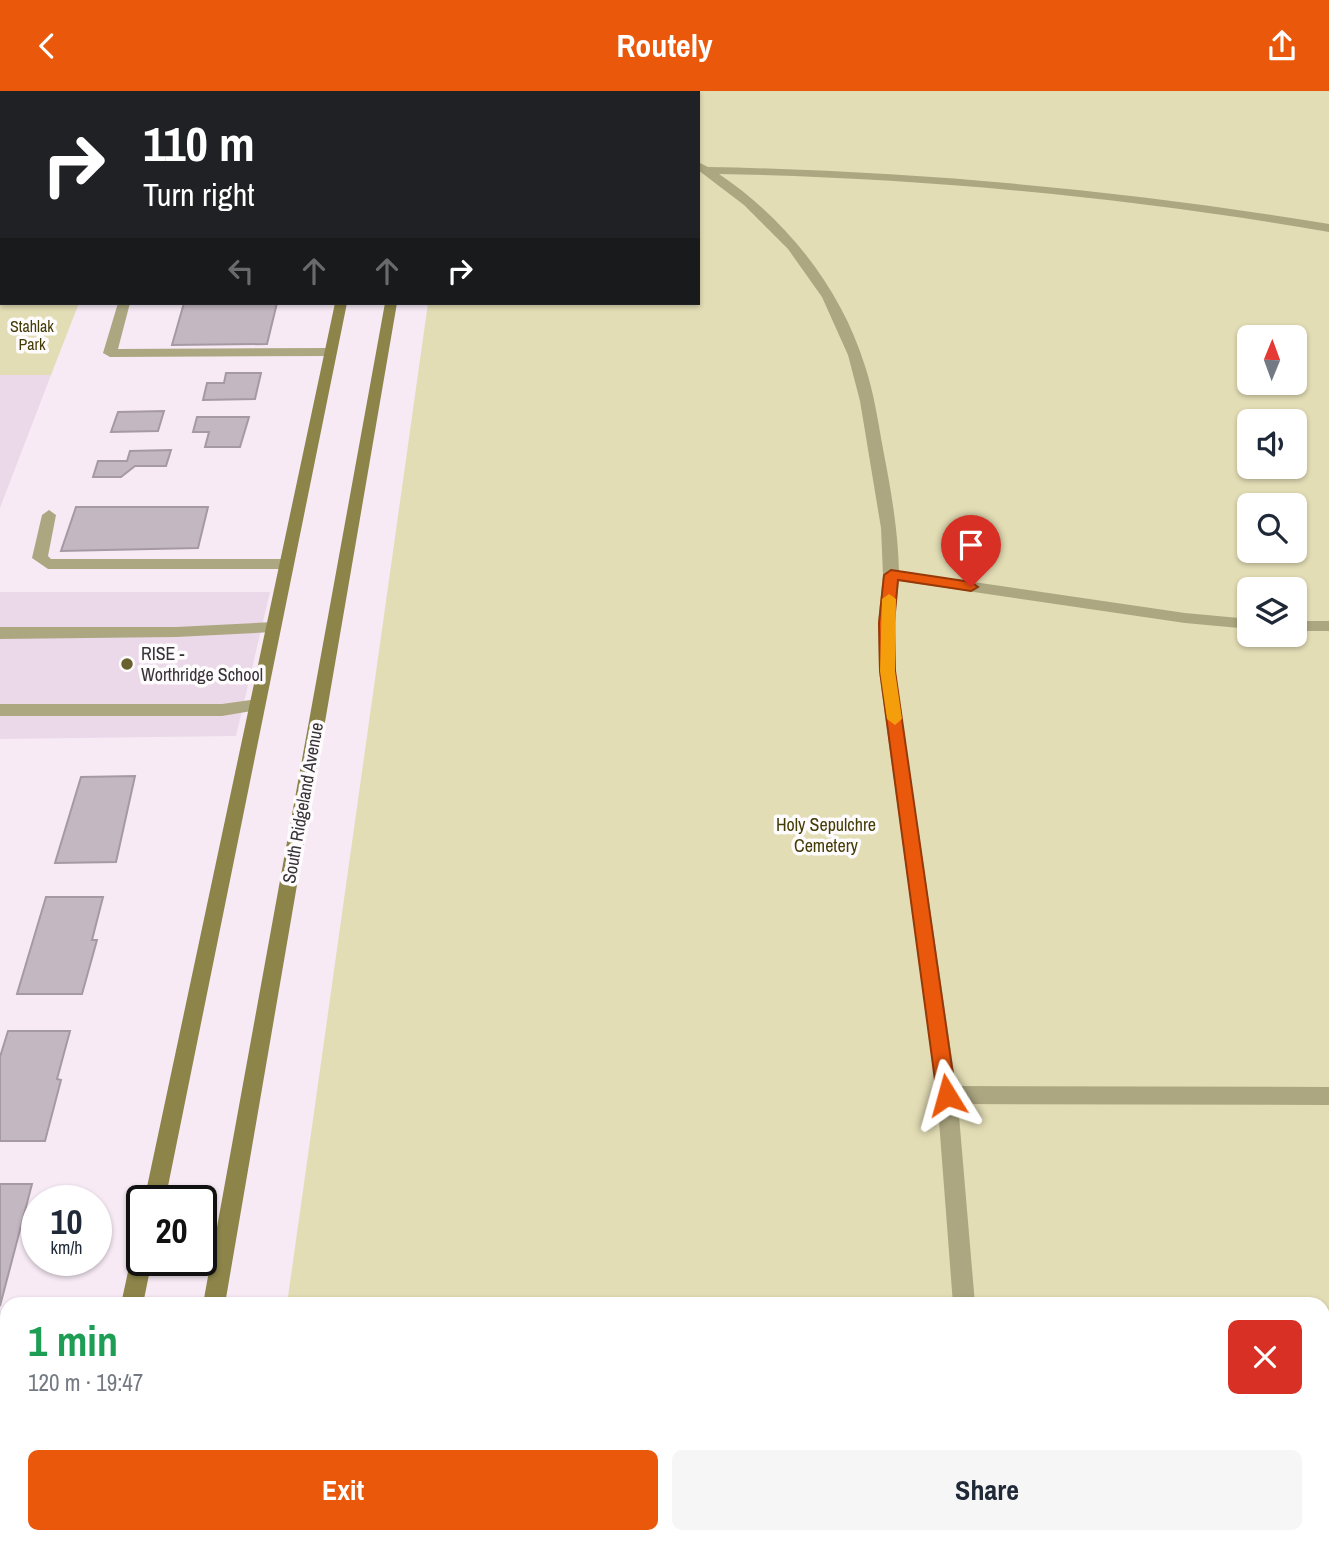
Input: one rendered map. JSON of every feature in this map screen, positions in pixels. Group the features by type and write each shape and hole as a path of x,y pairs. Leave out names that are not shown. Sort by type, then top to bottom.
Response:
{"main road":[{"path":"157,1185 341,305"},
{"name":"South Ridgeland Avenue","path":"215,1297 391,305"},
{"path":"134,1297 138,1276"}],"street":[{"path":"702,167 998,183 1195,206 1329,228"},
{"path":"702,167 732,187 786,238 824,289 841,321 866,392 880,469 891,575 886,623 887,671 947,1095 963,1297"},
{"path":"123,305 110,353 330,352"},
{"path":"49,515 40,549 40,558 48,564 286,564"},
{"path":"891,575 1185,618 1237,623"},
{"path":"1307,626 1329,626"},
{"path":"0,633 176,632 273,627"},
{"path":"0,710 222,710 257,705"},
{"path":"947,1095 1329,1096"}],"shaded area":[{"path":"0,375 51,375 0,508"},
{"name":"RISE - Worthridge School","path":"0,592 270,592 236,736 0,739"}],"green space":[{"name":"Holy Sepulchre Cemetery","path":"700,91 1329,91 1329,1297 288,1297 428,305 700,305"},
{"name":"Stahlak Park","path":"0,305 78,305 51,375 0,375"}],"building":[{"path":"183,305 277,305 267,344 172,345"},
{"path":"226,373 261,373 255,399 203,400 207,383 224,383"},
{"path":"164,411 158,431 111,432 118,412"},
{"path":"197,417 249,417 240,447 205,447 209,432 193,432"},
{"path":"171,450 166,466 135,466 121,477 93,477 98,461 127,461 130,451"},
{"path":"76,507 208,507 198,548 61,551"},
{"path":"135,776 116,862 55,863 81,777"},
{"path":"46,897 103,897 92,940 97,940 82,994 17,994"},
{"path":"8,1031 70,1031 45,1141 0,1141 0,1057"},
{"path":"0,1184 32,1184 21,1185 21,1226 2,1297 0,1297"}],"slow traffic":[{"path":"889,599 886,623 887,671 895,719"}],"place":[{"name":"RISE - Worthridge School","path":"127,664"}],"route":[{"path":"947,1095 887,671 886,623 891,575 971,587"}]}
